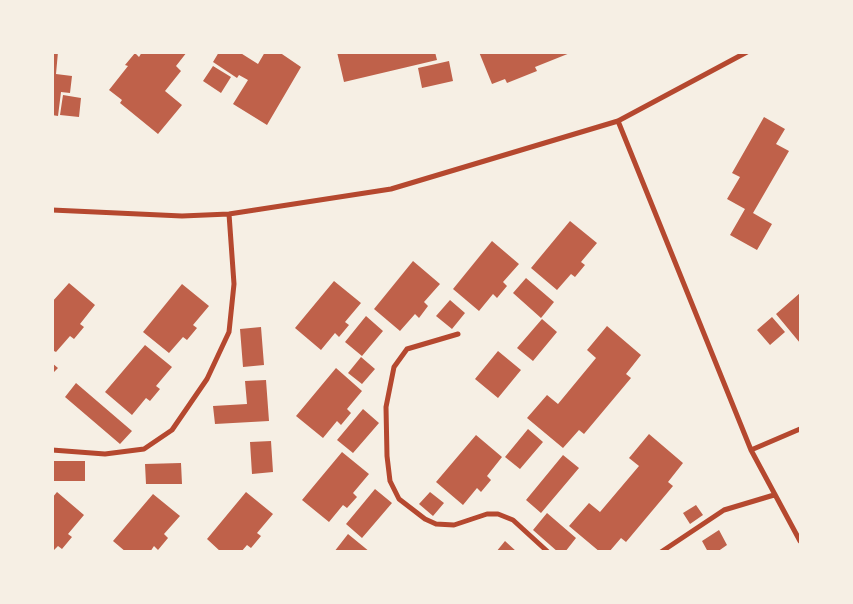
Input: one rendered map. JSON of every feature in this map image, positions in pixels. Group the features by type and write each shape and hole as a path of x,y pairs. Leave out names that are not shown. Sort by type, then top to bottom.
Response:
{"street":[{"path":"52,210 182,216 229,214 391,189 618,121 747,52"},
{"path":"618,121 751,450 800,541"},
{"path":"52,450 105,454 144,449 172,430 207,379 229,332 234,284 229,214"},
{"path":"458,334 407,350 394,367 386,407 387,456 390,481 399,499 425,519 436,524 454,525 487,514 498,514 513,520 548,552"},
{"path":"751,450 800,429"},
{"path":"660,552 724,510 774,495"}],"building":[{"path":"52,52 58,52 56,74 72,76 70,93 61,92 58,116 52,115"},
{"path":"142,52 187,52 176,66 181,71 165,91 182,105 158,134 120,103 122,100 109,90 128,66 125,65 135,53 139,57"},
{"path":"219,52 239,52 258,64 265,52 279,52 301,67 267,125 233,104 248,80 239,75 237,78 213,62"},
{"path":"337,52 435,52 437,60 344,82"},
{"path":"479,52 570,53 535,67 537,71 507,83 505,79 492,84"},
{"path":"449,61 453,81 422,88 418,68"},
{"path":"213,66 231,77 221,93 203,81"},
{"path":"63,95 81,98 79,117 60,115"},
{"path":"764,117 785,129 776,144 789,151 753,213 772,224 757,250 730,235 745,209 727,199 740,177 732,173"},
{"path":"570,221 597,243 581,262 585,265 575,277 571,274 557,290 531,268"},
{"path":"492,241 519,264 503,282 507,286 497,298 493,294 479,311 453,289"},
{"path":"413,261 440,284 424,302 428,306 419,318 415,314 400,331 374,309"},
{"path":"526,278 554,302 541,318 513,293"},
{"path":"334,281 361,303 345,322 349,325 339,337 335,333 321,350 295,328"},
{"path":"69,283 95,305 80,324 84,327 74,339 70,336 56,352 52,350 52,302"},
{"path":"182,284 209,306 193,325 197,328 187,340 183,337 169,353 143,332"},
{"path":"800,293 800,343 776,314"},
{"path":"450,300 465,313 452,329 436,316"},
{"path":"366,316 383,331 362,356 345,342"},
{"path":"772,317 785,332 770,345 757,330"},
{"path":"542,319 557,332 533,361 517,348"},
{"path":"607,326 641,355 626,374 631,378 584,434 579,430 563,448 527,418 547,395 558,404 596,358 587,350"},
{"path":"261,327 264,365 243,367 240,329"},
{"path":"145,345 172,367 156,386 160,389 150,401 146,398 132,415 105,392"},
{"path":"498,351 521,370 498,398 475,379"},
{"path":"361,357 375,369 362,384 348,373"},
{"path":"52,363 58,368 52,374"},
{"path":"336,368 362,391 347,409 351,413 341,425 337,421 323,438 296,416"},
{"path":"266,380 269,421 215,424 213,406 247,404 245,381"},
{"path":"76,383 132,431 120,444 65,397"},
{"path":"363,409 379,423 353,453 337,440"},
{"path":"528,429 543,442 520,469 505,457"},
{"path":"649,434 683,463 668,482 673,486 626,542 621,538 609,552 600,552 569,526 589,503 600,512 639,466 629,458"},
{"path":"476,435 502,457 487,476 491,480 481,492 477,488 463,505 436,482"},
{"path":"271,441 273,472 252,474 250,442"},
{"path":"342,452 369,474 353,493 357,497 347,508 343,505 329,522 302,500"},
{"path":"563,455 579,468 541,513 526,500"},
{"path":"52,461 85,461 85,481 52,481"},
{"path":"181,463 182,484 146,484 145,464"},
{"path":"375,489 392,503 362,538 346,524"},
{"path":"57,492 84,515 68,534 72,537 62,549 58,546 52,552 52,498"},
{"path":"246,492 273,514 257,533 261,536 251,548 247,545 241,552 221,552 207,539"},
{"path":"430,492 444,503 433,516 419,504"},
{"path":"153,494 180,516 164,534 168,538 158,550 154,546 150,552 126,552 113,541"},
{"path":"696,505 703,515 690,524 683,513"},
{"path":"547,513 576,538 565,552 558,552 533,530"},
{"path":"719,530 727,545 717,552 708,552 702,541"},
{"path":"348,534 370,552 334,552"},
{"path":"505,541 517,552 496,552"}]}
